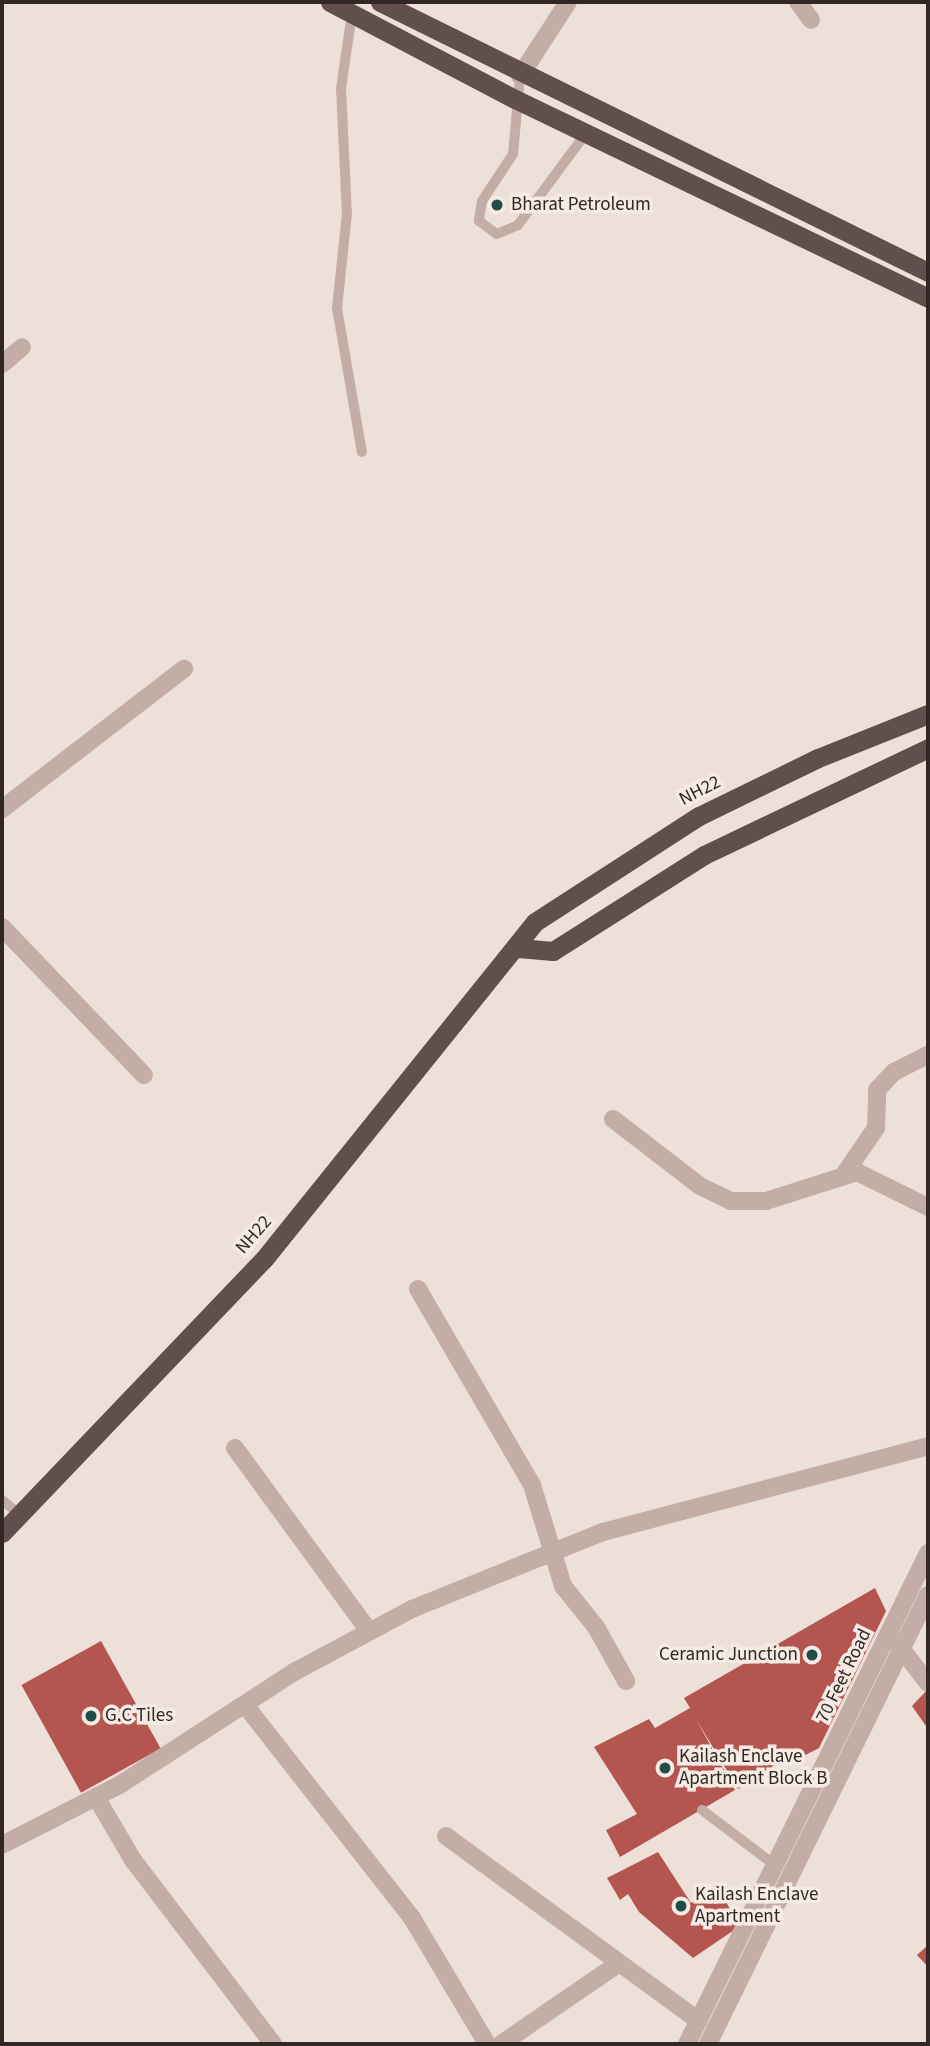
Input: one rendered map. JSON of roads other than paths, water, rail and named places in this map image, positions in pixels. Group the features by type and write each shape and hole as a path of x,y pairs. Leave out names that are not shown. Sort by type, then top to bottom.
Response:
{"highway":[{"path":"330,2 515,99 928,298"},
{"path":"380,2 520,76 928,272"},
{"name":"NH22","path":"2,1533 264,1259 518,948 535,922 699,816 818,758 928,714"},
{"path":"518,948 553,951 704,855 928,748"}],"street":[{"path":"520,76 568,2"},
{"path":"798,2 811,20"},
{"path":"2,365 22,347"},
{"path":"2,809 184,669"},
{"path":"2,927 144,1074"},
{"path":"845,1173 876,1128 877,1090 928,1055"},
{"path":"613,1119 700,1186 731,1201 766,1201 845,1173 870,1177 928,1207"},
{"path":"418,1289 532,1485 550,1552 563,1586 596,1627 626,1681"},
{"path":"2,1844 96,1797 368,1630 550,1552 739,1492 928,1446"},
{"path":"235,1448 368,1630"},
{"name":"70 Feet Road","path":"687,2044 928,1553"},
{"path":"708,2044 928,1595"},
{"path":"888,1634 928,1683"},
{"path":"245,1705 412,1918 487,2044"},
{"path":"96,1797 139,1869 273,2044"},
{"path":"446,1836 699,2021"},
{"path":"730,1959 747,1967"},
{"path":"501,2044 618,1964"}],"lane":[{"path":"352,13 341,88 347,213 337,308 362,452"},
{"path":"520,76 515,99 513,154 482,201 479,220 497,234 537,206 586,133"},
{"path":"2,1500 19,1514"},
{"path":"702,1810 776,1866"}],"place":[{"name":"Bharat Petroleum","path":"497,205"},
{"name":"Ceramic Junction","path":"812,1655"},
{"name":"G.C Tiles","path":"91,1716"},
{"name":"Kailash Enclave Apartment Block B","path":"665,1768"},
{"name":"Kailash Enclave Apartment","path":"681,1906"}]}
